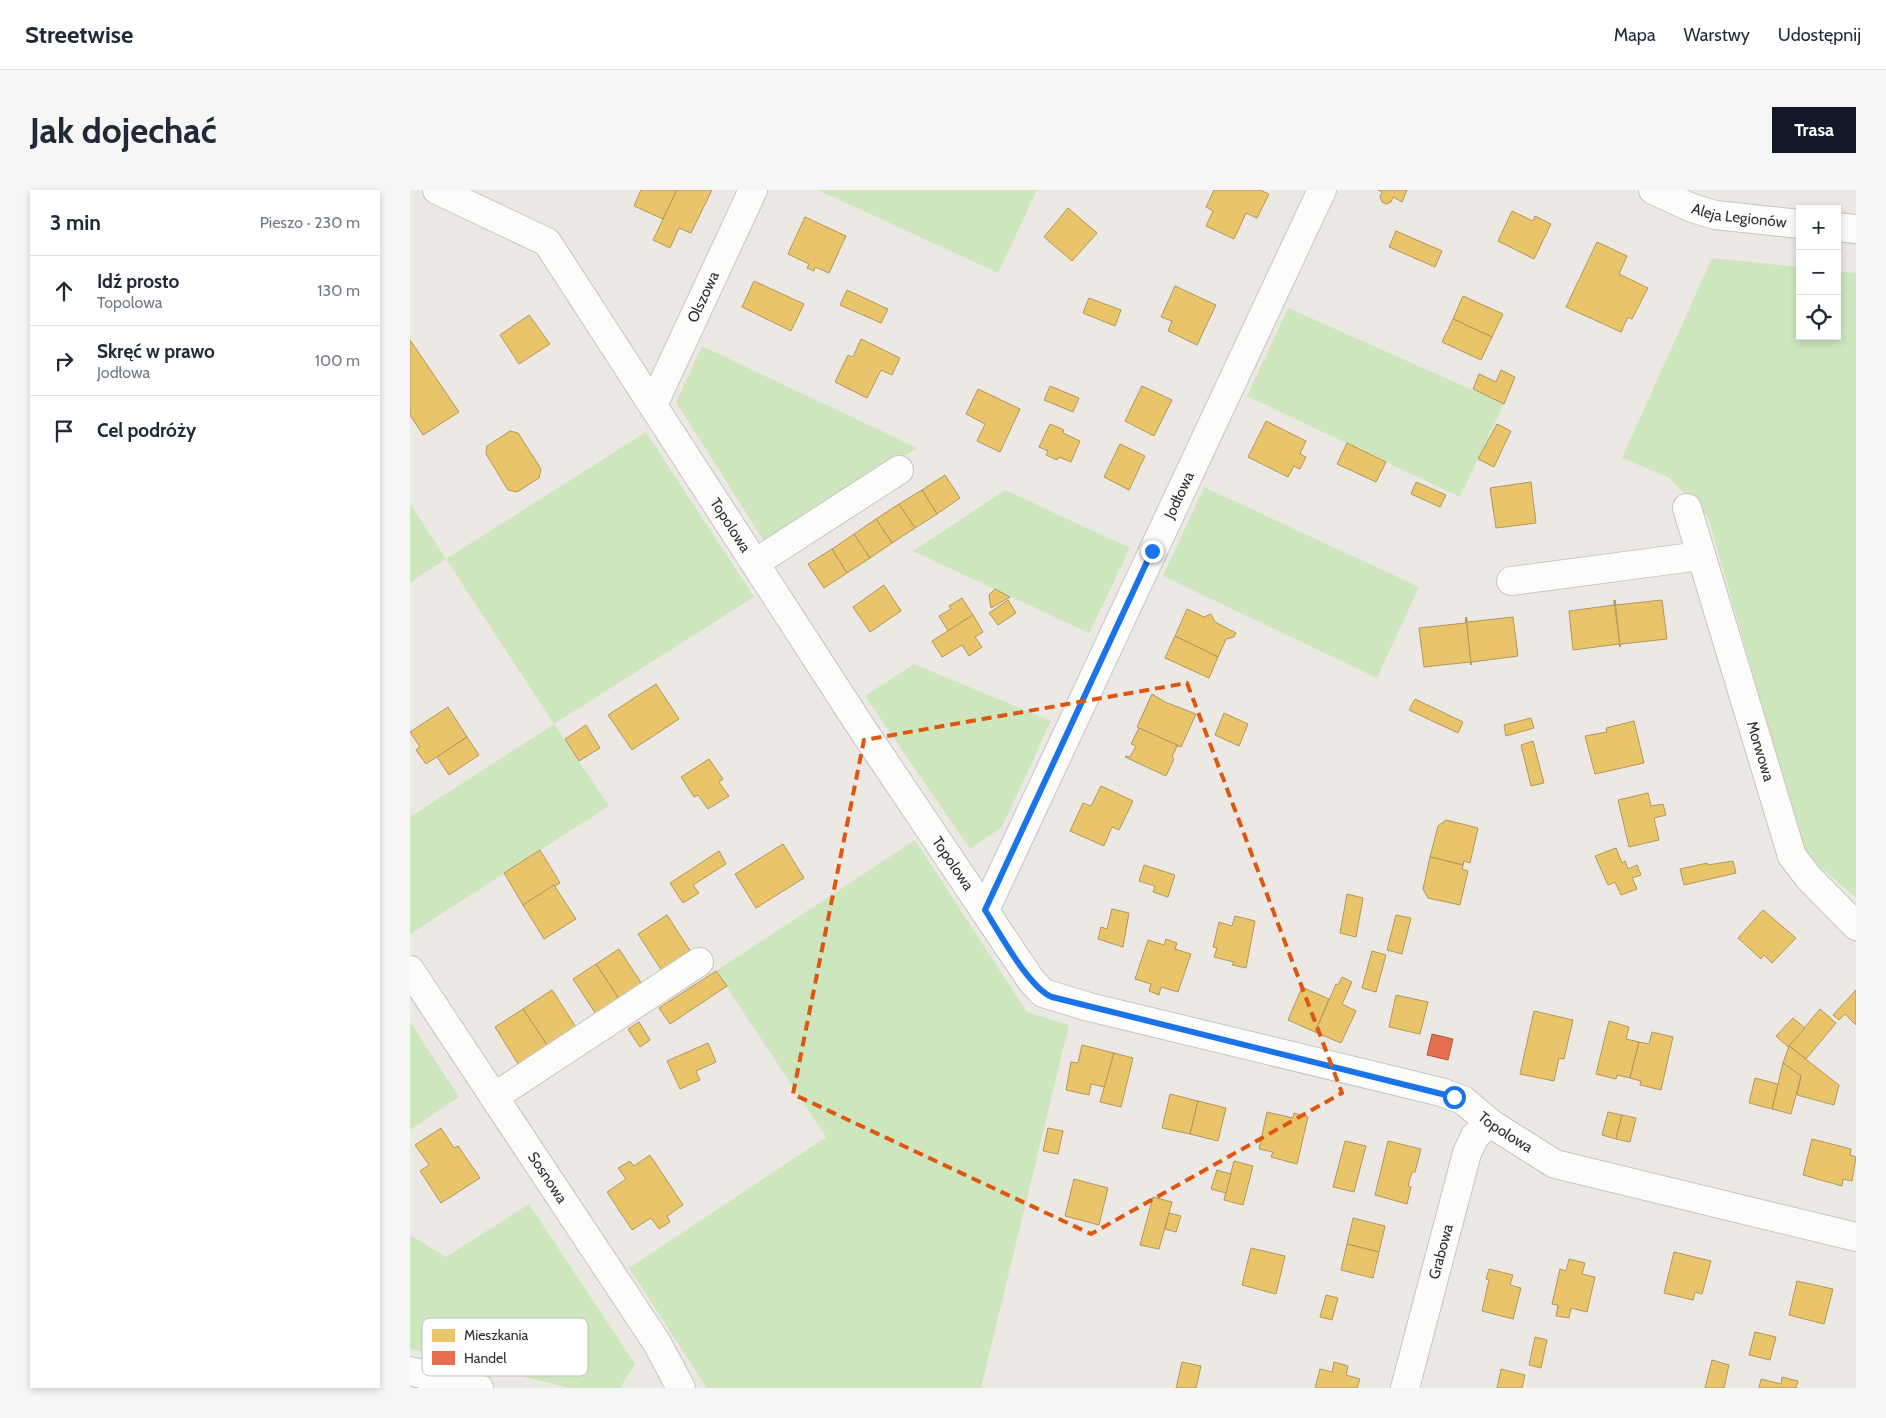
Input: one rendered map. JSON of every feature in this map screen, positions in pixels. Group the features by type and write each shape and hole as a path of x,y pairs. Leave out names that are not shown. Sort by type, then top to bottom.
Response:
{"street":[{"name":"Topolowa","path":"437,190 547,242 859,724 1032,980 1043,993 1099,1010 1441,1092 1463,1100 1490,1123 1554,1164 1856,1237"},
{"name":"Olszowa","path":"653,405 753,190"},
{"name":"Jodłowa","path":"985,910 1322,190"},
{"name":"Aleja Legionów","path":"1653,190 1692,208 1715,214 1796,224"},
{"path":"1841,227 1856,229"},
{"path":"755,563 899,470"},
{"name":"Morwowa","path":"1687,508 1792,856 1809,878 1856,926"},
{"path":"1511,581 1700,556"},
{"path":"494,1097 699,962"},
{"name":"Sosnowa","path":"410,970 657,1343 681,1388"},
{"name":"Grabowa","path":"1405,1388 1467,1153 1475,1136 1490,1123"},
{"path":"430,1376 479,1388"}],"highlighted area":[{"path":"1187,683 1342,1093 1091,1234 793,1094 864,740"}],"green space":[{"path":"818,190 1037,190 998,273"},
{"path":"1712,258 1796,267 1796,340 1841,340 1841,271 1856,273 1856,898 1804,853 1708,517 1668,477 1622,458"},
{"path":"1288,308 1504,404 1460,497 1247,396"},
{"path":"702,346 917,448 767,546 676,402"},
{"path":"646,432 754,597 554,724 446,559"},
{"path":"1204,487 1419,587 1377,678 1163,576"},
{"path":"1005,490 1130,548 1089,633 913,551"},
{"path":"410,504 446,559 410,583"},
{"path":"914,664 1051,721 1002,827 970,849 865,696"},
{"path":"554,724 609,806 410,934 410,817"},
{"path":"915,840 1027,1012 1069,1025 981,1388 707,1388 629,1268 826,1137 716,971"},
{"path":"410,1022 459,1097 410,1130"},
{"path":"529,1204 635,1364 620,1388 570,1388 521,1376 588,1376 588,1318 422,1318 422,1352 410,1349 410,1235 446,1257"}],"building: Mieszkania":[{"path":"641,190 677,190 663,219 634,206"},
{"path":"677,190 712,190 691,233 679,228 670,248 653,240"},
{"path":"1214,190 1260,190 1269,194 1257,218 1246,213 1234,239 1206,226 1213,211 1206,207"},
{"path":"1378,190 1407,190 1402,202 1393,197 1391,202 1386,204 1382,202 1380,197 1382,192"},
{"path":"1068,208 1097,233 1072,261 1044,237"},
{"path":"1512,211 1533,221 1535,216 1551,224 1534,259 1498,241"},
{"path":"805,217 846,236 829,273 815,267 814,271 807,268 809,264 788,254"},
{"path":"1396,231 1442,251 1435,267 1389,247"},
{"path":"1597,242 1627,256 1619,274 1648,288 1632,319 1628,317 1621,332 1566,307"},
{"path":"754,281 804,304 791,331 742,307"},
{"path":"1175,286 1216,305 1197,345 1168,331 1172,321 1161,317"},
{"path":"847,290 888,309 881,323 840,305"},
{"path":"1463,296 1503,314 1492,337 1453,319"},
{"path":"1089,298 1121,310 1115,326 1083,313"},
{"path":"529,315 550,344 519,364 500,335"},
{"path":"1453,319 1492,337 1481,360 1442,342"},
{"path":"861,339 900,358 892,375 881,370 867,398 835,382 848,355 853,357"},
{"path":"410,340 459,412 423,435 410,415"},
{"path":"1501,370 1515,377 1504,404 1473,389 1479,374 1496,382"},
{"path":"1050,386 1079,398 1073,412 1044,400"},
{"path":"1142,386 1172,400 1154,436 1125,421"},
{"path":"978,389 1020,409 1000,452 977,441 985,424 966,414"},
{"path":"1266,421 1306,441 1300,454 1306,457 1300,469 1294,466 1288,477 1248,457"},
{"path":"1050,424 1064,430 1063,433 1080,441 1071,462 1059,457 1057,460 1046,455 1048,451 1039,447"},
{"path":"1497,424 1511,431 1494,467 1478,459"},
{"path":"510,431 518,433 541,469 539,478 517,492 508,490 486,454 487,446"},
{"path":"1347,443 1386,462 1376,482 1337,464"},
{"path":"1120,444 1145,456 1129,490 1104,477"},
{"path":"945,475 960,498 937,514 922,490"},
{"path":"1416,482 1446,495 1440,507 1411,494"},
{"path":"1531,482 1536,523 1496,528 1490,488"},
{"path":"922,490 937,514 915,528 899,504"},
{"path":"899,504 915,528 892,543 876,519"},
{"path":"876,519 892,543 870,558 854,534"},
{"path":"854,534 870,558 847,573 832,549"},
{"path":"832,549 847,573 824,588 808,564"},
{"path":"884,585 901,611 870,632 853,607"},
{"path":"995,589 1010,597 991,608 989,595"},
{"path":"962,598 973,615 948,631 939,616 951,609 949,606"},
{"path":"1008,600 1016,613 998,625 989,613"},
{"path":"1614,600 1620,647 1619,644 1573,650 1569,611 1614,605"},
{"path":"1615,600 1616,605 1662,600 1667,639 1621,644 1620,647"},
{"path":"1187,609 1204,617 1211,614 1215,622 1236,633 1234,637 1226,639 1218,657 1175,636"},
{"path":"973,615 983,632 975,637 982,647 969,656 962,645 942,657 932,641"},
{"path":"1466,617 1468,622 1513,617 1518,656 1472,662 1471,665"},
{"path":"1466,617 1471,665 1470,662 1424,667 1419,628 1465,623"},
{"path":"1175,636 1218,657 1209,678 1165,658"},
{"path":"656,684 679,719 632,750 608,715"},
{"path":"1152,694 1165,702 1196,714 1181,747 1137,727"},
{"path":"1415,699 1463,722 1458,733 1409,710"},
{"path":"448,707 467,737 426,764 416,750 420,747 410,732"},
{"path":"1224,713 1248,724 1239,746 1215,735"},
{"path":"1531,718 1534,728 1506,736 1504,725"},
{"path":"1634,721 1644,763 1595,774 1585,736 1607,732 1606,728"},
{"path":"586,725 600,748 579,761 565,739"},
{"path":"1139,728 1179,746 1177,746 1172,757 1174,759 1166,776 1125,757 1130,757 1136,746 1131,744"},
{"path":"467,737 479,755 449,775 437,757"},
{"path":"1533,741 1544,783 1531,786 1521,745"},
{"path":"709,759 723,779 719,782 729,796 708,809 698,795 694,797 681,777"},
{"path":"1101,786 1133,801 1119,830 1112,827 1104,846 1070,831 1083,803 1091,806"},
{"path":"1648,793 1651,806 1663,804 1666,815 1654,818 1659,840 1629,847 1618,800"},
{"path":"1446,820 1478,828 1470,863 1464,861 1463,865 1430,857 1438,826"},
{"path":"783,844 804,878 756,908 735,874"},
{"path":"1616,848 1622,863 1625,861 1628,869 1637,865 1641,875 1632,878 1637,889 1621,895 1615,882 1608,885 1595,856"},
{"path":"540,850 560,883 523,905 504,873"},
{"path":"719,851 726,864 693,885 699,893 683,903 670,883"},
{"path":"1430,857 1463,865 1462,869 1468,871 1460,905 1428,898 1423,889"},
{"path":"1733,861 1736,873 1684,885 1680,869 1707,863 1708,865"},
{"path":"1144,865 1175,875 1168,897 1153,892 1155,886 1139,881"},
{"path":"554,885 576,919 544,939 523,905"},
{"path":"1347,894 1363,898 1356,937 1340,933"},
{"path":"1112,909 1129,913 1123,947 1098,939 1101,927 1107,929"},
{"path":"1763,910 1796,938 1772,963 1764,955 1761,959 1738,938"},
{"path":"667,915 691,952 662,971 638,934"},
{"path":"1396,915 1411,918 1402,954 1387,950"},
{"path":"1235,916 1255,921 1246,968 1232,965 1234,962 1214,957 1217,948 1213,947 1219,922 1232,926"},
{"path":"1166,939 1177,943 1175,949 1191,954 1178,992 1161,987 1159,995 1149,991 1151,984 1135,979 1148,940 1164,945"},
{"path":"619,949 642,984 619,999 596,964"},
{"path":"1372,951 1386,955 1376,992 1362,988"},
{"path":"596,964 619,999 596,1014 573,979"},
{"path":"716,971 727,986 670,1024 659,1008"},
{"path":"1342,977 1352,982 1342,1004 1356,1011 1341,1043 1315,1032 1336,984 1338,985"},
{"path":"1302,987 1329,999 1315,1032 1288,1020"},
{"path":"552,990 576,1027 547,1045 523,1009"},
{"path":"1856,990 1856,1025 1845,1014 1839,1020 1833,1015"},
{"path":"1396,995 1428,1002 1420,1034 1389,1027"},
{"path":"523,1009 547,1045 518,1064 495,1027"},
{"path":"1820,1009 1836,1023 1806,1059 1789,1046"},
{"path":"1534,1011 1573,1020 1564,1059 1559,1058 1554,1081 1520,1074"},
{"path":"1793,1018 1805,1028 1788,1047 1776,1036"},
{"path":"1609,1021 1629,1027 1626,1039 1639,1042 1630,1078 1617,1075 1616,1079 1596,1074"},
{"path":"639,1022 650,1040 640,1047 628,1029"},
{"path":"1652,1032 1673,1037 1661,1090 1640,1085 1641,1081 1630,1078 1639,1042 1649,1044"},
{"path":"708,1043 716,1062 696,1071 700,1080 680,1089 667,1061"},
{"path":"1082,1045 1114,1053 1105,1087 1091,1084 1089,1095 1066,1090 1071,1062 1078,1063"},
{"path":"1789,1046 1839,1085 1834,1105 1797,1095 1801,1076 1783,1063"},
{"path":"1114,1053 1133,1058 1121,1107 1100,1102"},
{"path":"1783,1063 1801,1076 1791,1114 1772,1109"},
{"path":"1755,1078 1778,1084 1772,1109 1749,1103"},
{"path":"1170,1094 1198,1101 1190,1134 1162,1128"},
{"path":"1198,1101 1226,1108 1218,1141 1190,1134"},
{"path":"1267,1112 1293,1118 1294,1113 1308,1117 1297,1164 1271,1157 1273,1152 1259,1149"},
{"path":"1608,1112 1622,1115 1616,1139 1602,1135"},
{"path":"1622,1115 1636,1118 1630,1142 1616,1139"},
{"path":"441,1128 454,1148 458,1146 480,1178 441,1203 420,1171 429,1165 415,1145"},
{"path":"1048,1128 1063,1131 1058,1154 1043,1151"},
{"path":"1812,1139 1851,1149 1850,1155 1856,1157 1852,1181 1843,1179 1842,1186 1803,1175"},
{"path":"1345,1141 1366,1146 1354,1192 1333,1187"},
{"path":"1388,1141 1421,1149 1415,1172 1412,1172 1408,1186 1411,1187 1407,1204 1375,1195"},
{"path":"650,1155 683,1205 667,1216 670,1222 659,1229 651,1218 632,1230 607,1192 626,1179 618,1168 630,1161 634,1166"},
{"path":"1234,1161 1253,1166 1243,1205 1224,1200"},
{"path":"1217,1170 1231,1174 1226,1193 1211,1189"},
{"path":"1074,1179 1108,1188 1099,1225 1065,1216"},
{"path":"1153,1197 1172,1202 1159,1249 1140,1245"},
{"path":"1169,1213 1181,1216 1176,1232 1165,1229"},
{"path":"1353,1218 1385,1226 1379,1252 1347,1244"},
{"path":"1347,1244 1379,1252 1373,1278 1341,1270"},
{"path":"1251,1248 1285,1256 1276,1294 1242,1285"},
{"path":"1674,1252 1711,1261 1702,1294 1695,1292 1693,1300 1664,1293"},
{"path":"1569,1259 1585,1263 1582,1274 1595,1277 1587,1312 1571,1308 1569,1318 1556,1316 1558,1305 1552,1304 1560,1269 1566,1271"},
{"path":"1489,1269 1513,1275 1510,1285 1521,1288 1513,1319 1482,1311 1489,1280 1486,1279"},
{"path":"1797,1281 1833,1289 1824,1324 1789,1315"},
{"path":"1326,1295 1338,1298 1332,1320 1320,1317"},
{"path":"1755,1332 1776,1337 1770,1360 1749,1355"},
{"path":"1535,1337 1547,1340 1541,1368 1529,1365"},
{"path":"1712,1360 1729,1365 1724,1388 1705,1388"},
{"path":"1182,1362 1201,1366 1196,1388 1176,1388"},
{"path":"1334,1362 1348,1366 1346,1375 1360,1379 1357,1388 1315,1388 1320,1369 1332,1372"},
{"path":"1501,1369 1525,1375 1522,1388 1497,1388"},
{"path":"1782,1377 1798,1381 1796,1388 1759,1388 1761,1379 1781,1384"}],"building: Handel":[{"path":"1432,1034 1453,1039 1448,1060 1427,1055"}],"route":[{"path":"1152,551 985,910 1038,988 1043,993 1052,997 1441,1092 1454,1097"}]}
